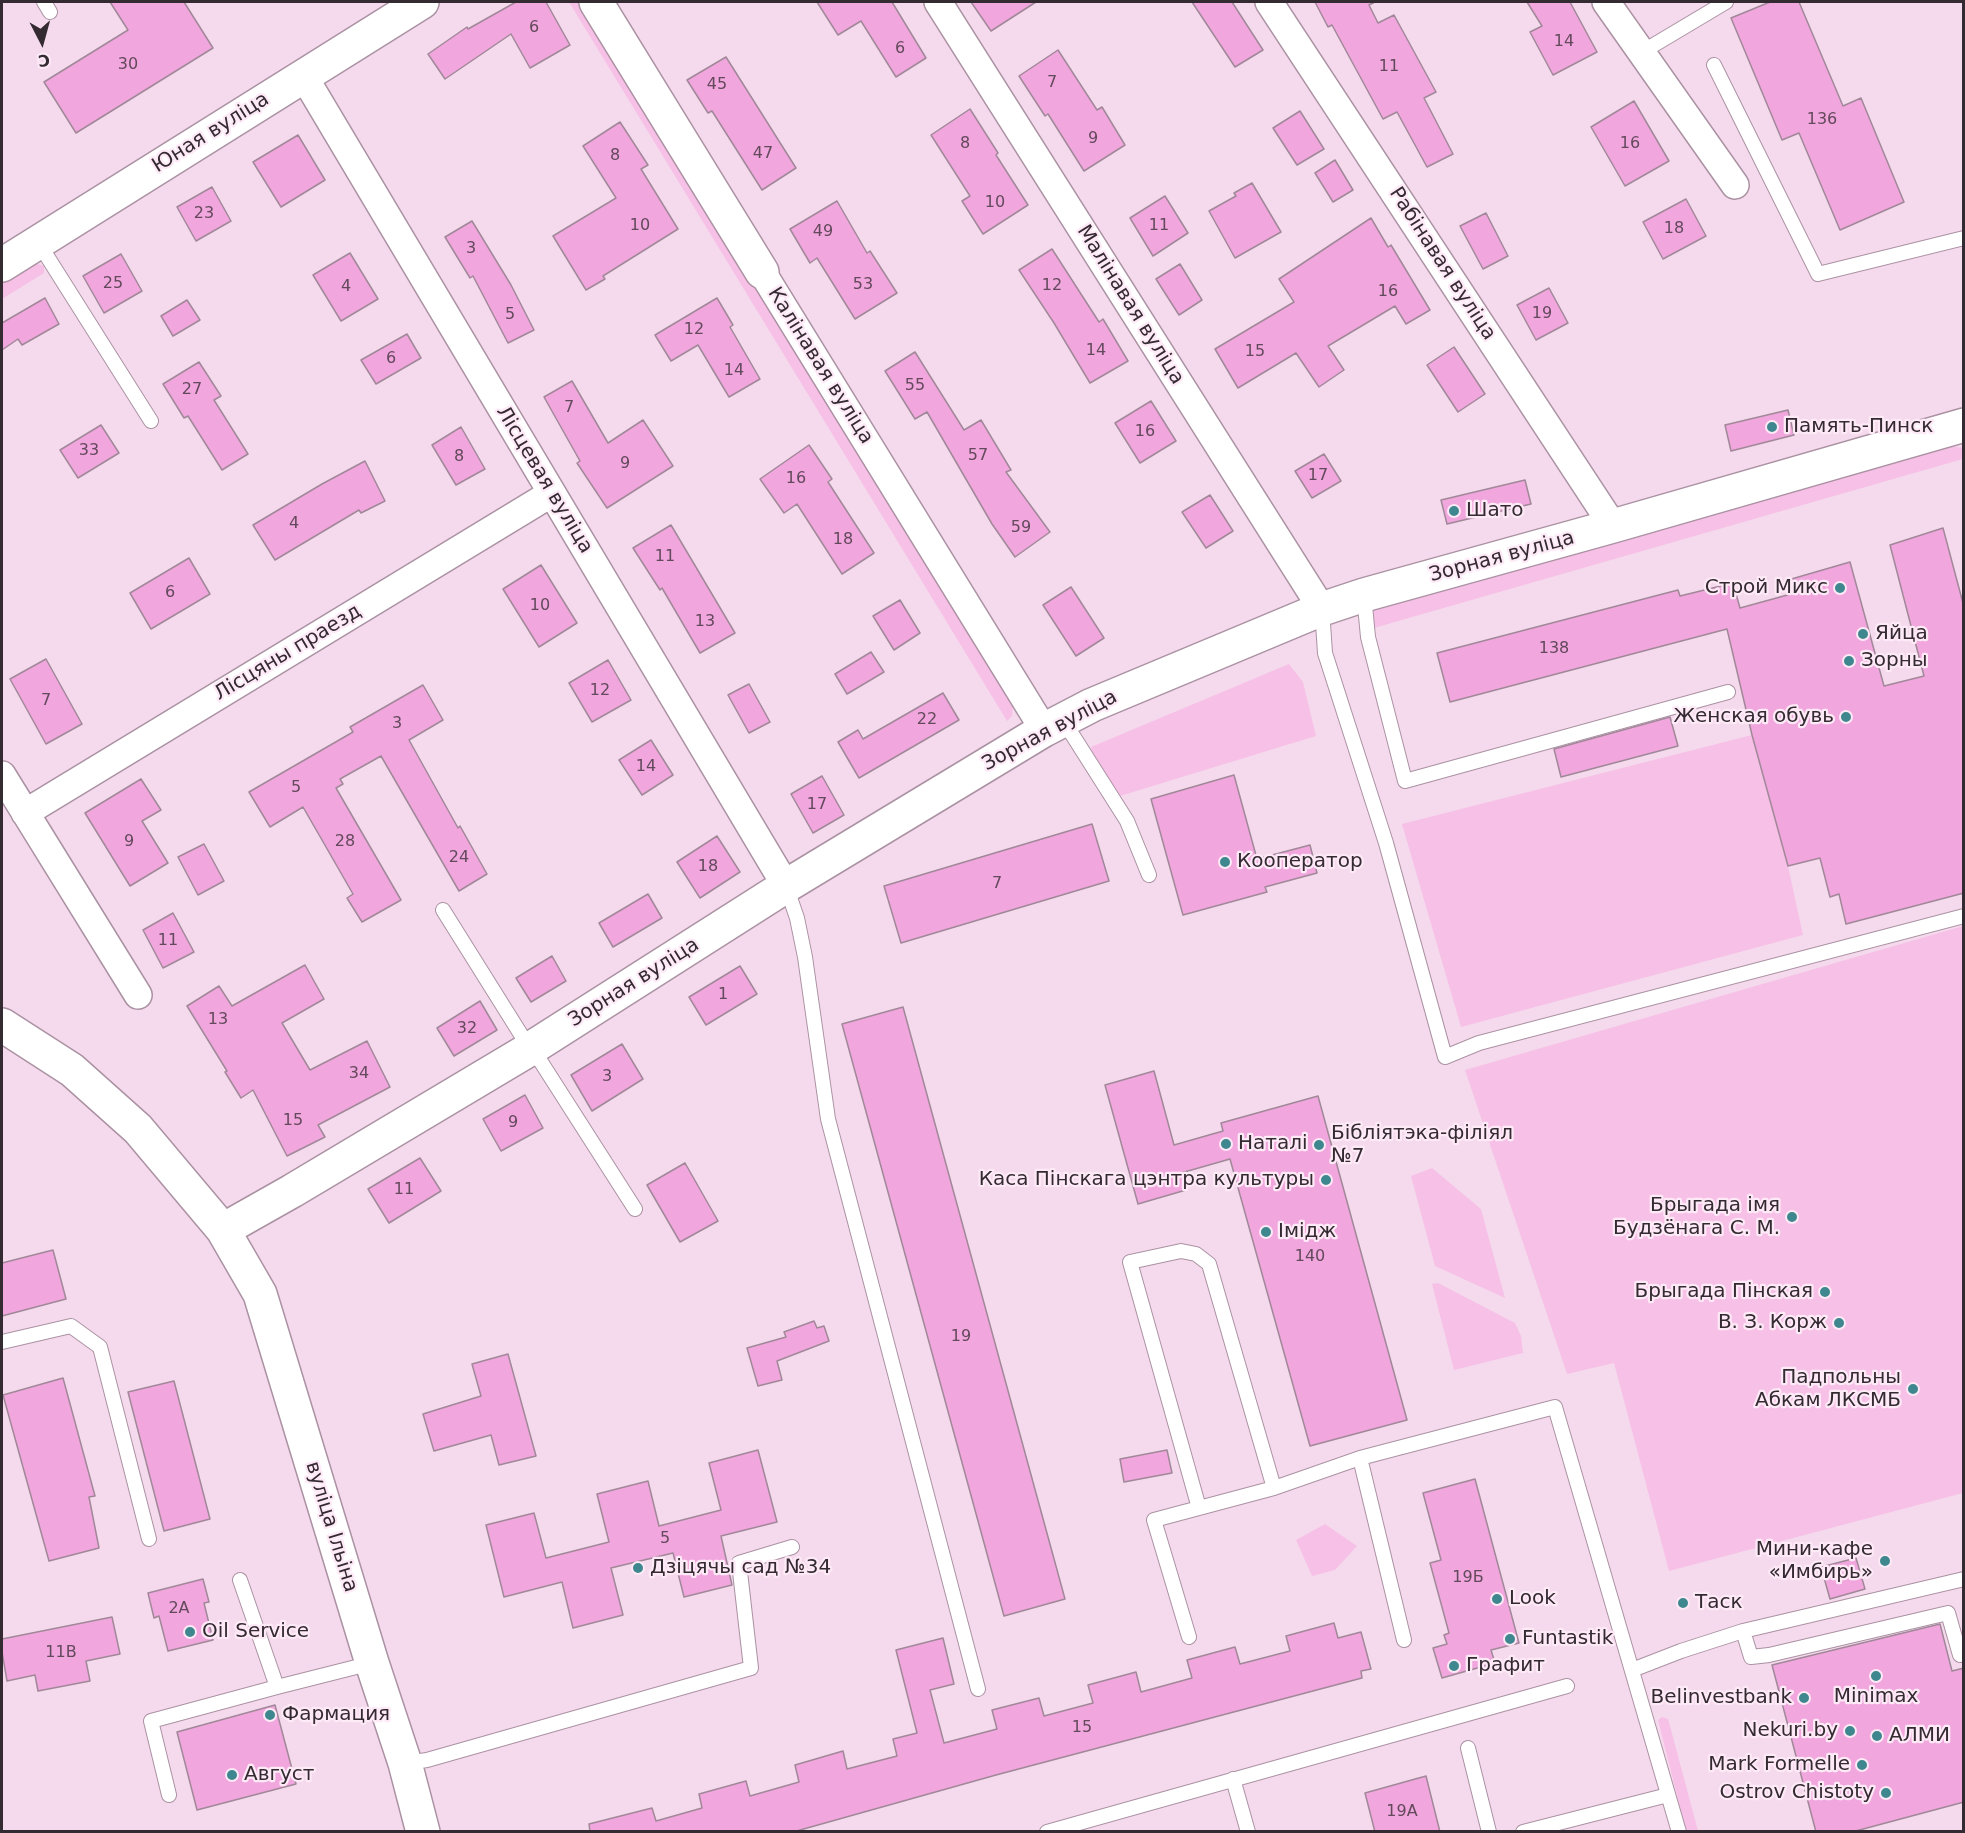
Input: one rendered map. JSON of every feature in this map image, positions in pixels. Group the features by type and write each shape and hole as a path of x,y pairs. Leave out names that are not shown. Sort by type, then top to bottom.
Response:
{"street":[{"name":"Юная вуліца","path":"2,266 422,2"},
{"name":"Калінавая вуліца","path":"596,2 762,272 1053,725"},
{"name":"Малінавая вуліца","path":"938,2 1322,609"},
{"name":"Рабінавая вуліца","path":"1269,2 1613,526"},
{"path":"1606,2 1734,185"},
{"name":"Лісцевая вуліца","path":"303,75 786,886"},
{"name":"Зорная вуліца","path":"223,1230 530,1049 786,886 1053,725 1103,700 1322,609 1364,595 1964,425"},
{"name":"Лісцяны праезд","path":"25,813 552,493"},
{"path":"2,775 138,995"},
{"name":"вуліца Ільіна","path":"2,1024 72,1070 138,1129 223,1230 260,1294 405,1763 419,1829"}],"lane":[{"path":"1642,52 1726,2"},
{"path":"1714,65 1818,274 1964,238"},
{"path":"38,242 151,421"},
{"path":"1364,595 1368,637 1405,780 1728,692"},
{"path":"1322,609 1325,652 1386,843 1445,1057 1479,1043 1964,916"},
{"path":"1053,725 1127,821 1149,875"},
{"path":"786,886 797,918 805,957 828,1119 978,1689"},
{"path":"443,910 530,1049 541,1062 635,1209"},
{"path":"1199,1508 1130,1262 1181,1251 1196,1254 1209,1264 1274,1488"},
{"path":"2,1342 71,1326 100,1347 149,1539"},
{"path":"1189,1636 1154,1520 1274,1488 1360,1458 1555,1407 1679,1832"},
{"path":"1360,1458 1404,1640"},
{"path":"405,1763 428,1760 751,1668 739,1563 792,1547"},
{"path":"1632,1670 1743,1631 1964,1579"},
{"path":"240,1580 277,1687"},
{"path":"1743,1631 1751,1657 1948,1613 1960,1655"},
{"path":"170,1795 151,1721 372,1662"},
{"path":"1047,1832 1567,1686"},
{"path":"1468,1748 1489,1832"},
{"path":"1233,1779 1248,1832"},
{"path":"1523,1832 1668,1795"}],"shaded area":[{"path":"569,2 586,2 1013,705 1012,716 1007,721"},
{"path":"35,263 44,266 44,273 2,299 2,283"},
{"path":"1952,446 1963,448 1963,459 1374,628 1369,611"},
{"path":"1289,664 1303,682 1316,736 1120,796 1093,755 1091,747"},
{"path":"1752,735 1788,866 1803,935 1461,1027 1402,824"},
{"path":"1963,926 1963,1493 1669,1571 1614,1363 1567,1374 1465,1070"},
{"path":"1432,1168 1481,1209 1505,1298 1435,1266 1411,1176"},
{"path":"1438,1283 1515,1323 1521,1336 1523,1353 1454,1370 1432,1284"},
{"path":"1325,1524 1357,1546 1335,1570 1312,1576 1296,1540"},
{"path":"1662,1717 1668,1719 1698,1831 1686,1831 1658,1720"}],"building":[{"path":"110,2 184,2 213,48 76,133 44,82 128,30"},
{"path":"516,2 546,2 570,45 530,68 511,34 445,79 428,54 467,27 468,29"},
{"path":"817,2 892,2 926,58 896,77 861,21 838,35"},
{"path":"971,2 1036,2 991,31"},
{"path":"1192,2 1232,2 1263,50 1235,67"},
{"path":"1315,2 1375,2 1369,5 1378,23 1394,15 1436,92 1424,98 1453,154 1427,167 1397,112 1383,119 1332,25 1328,27"},
{"path":"1527,2 1570,2 1597,52 1553,75 1530,32 1542,26"},
{"path":"1770,2 1799,2 1843,106 1861,98 1904,202 1840,230 1799,133 1782,140 1731,18"},
{"path":"1058,50 1097,110 1102,107 1125,145 1084,171 1048,114 1045,116 1019,76"},
{"path":"726,57 796,168 762,190 712,111 708,113 687,80"},
{"path":"1634,101 1669,161 1625,186 1591,127"},
{"path":"970,109 1028,205 983,234 962,201 970,196 931,135"},
{"path":"1300,111 1324,149 1297,165 1273,128"},
{"path":"620,122 648,165 641,169 678,229 603,276 605,279 586,290 553,236 616,198 583,146"},
{"path":"298,135 325,180 281,207 253,162"},
{"path":"1335,160 1353,190 1333,202 1315,173"},
{"path":"1252,183 1281,232 1235,258 1209,211 1236,196 1234,193"},
{"path":"212,187 231,221 196,241 177,207"},
{"path":"1165,196 1188,233 1153,256 1130,218"},
{"path":"1686,199 1706,236 1663,259 1643,222"},
{"path":"837,201 867,253 870,251 897,293 855,319 817,258 810,263 790,229"},
{"path":"1486,213 1508,256 1483,269 1460,226"},
{"path":"1371,218 1388,247 1391,245 1430,310 1406,324 1395,306 1328,346 1344,370 1319,387 1296,353 1238,388 1215,349 1294,302 1279,279"},
{"path":"472,221 511,285 534,330 508,343 473,276 470,278 445,237"},
{"path":"1052,249 1099,322 1103,319 1128,361 1090,383 1019,270"},
{"path":"350,253 378,299 341,321 313,275"},
{"path":"121,254 142,291 104,313 83,276"},
{"path":"1180,264 1202,300 1179,315 1156,279"},
{"path":"1549,288 1568,323 1536,340 1517,305"},
{"path":"45,298 59,324 22,345 18,339 2,350 2,323"},
{"path":"717,298 733,325 730,327 760,379 729,397 698,345 671,361 655,335"},
{"path":"187,300 200,320 173,336 161,316"},
{"path":"407,334 421,358 376,384 361,360"},
{"path":"1454,347 1485,394 1458,412 1427,365"},
{"path":"915,352 964,430 981,420 1011,470 1006,472 1050,532 1015,557 992,524 927,412 915,419 885,371"},
{"path":"199,362 221,396 214,400 248,454 222,470 188,416 184,418 163,384"},
{"path":"572,381 608,443 643,420 673,466 607,508 577,463 580,461 544,397"},
{"path":"1151,401 1176,441 1140,463 1115,423"},
{"path":"1788,410 1794,435 1731,451 1725,425"},
{"path":"101,425 119,453 78,478 60,450"},
{"path":"461,427 485,469 456,485 432,445"},
{"path":"809,445 832,479 828,482 874,553 842,574 797,504 784,513 760,479"},
{"path":"1324,454 1341,481 1312,498 1295,471"},
{"path":"365,461 385,501 361,513 359,510 275,560 253,525"},
{"path":"1525,480 1531,504 1447,524 1441,500"},
{"path":"1210,495 1233,531 1206,548 1182,512"},
{"path":"671,525 735,633 700,653 662,588 660,590 633,548"},
{"name":"Зорны","path":"1943,528 1964,607 1964,893 1846,924 1839,894 1830,897 1820,858 1788,866 1752,735 1727,629 1450,702 1437,653 1678,590 1680,596 1733,583 1740,608 1791,594 1788,580 1850,562 1884,686 1924,676 1890,545"},
{"path":"189,558 210,594 151,629 130,593"},
{"path":"541,565 577,623 539,647 503,589"},
{"path":"1071,587 1104,638 1076,656 1043,605"},
{"path":"900,600 920,633 894,650 873,616"},
{"path":"871,652 884,672 847,694 835,674"},
{"path":"46,659 82,724 46,744 10,679"},
{"path":"608,660 631,700 592,722 569,683"},
{"path":"749,684 770,722 749,733 728,695"},
{"path":"423,685 443,720 409,740 458,828 460,826 487,874 459,891 381,756 340,779 343,784 336,788 401,900 362,922 347,898 353,894 303,807 270,827 249,792 353,732 350,727"},
{"path":"943,693 959,720 859,778 838,742 858,730 863,739"},
{"path":"1670,717 1678,746 1561,777 1554,749"},
{"path":"651,740 673,775 642,795 619,760"},
{"path":"1234,775 1257,859 1310,845 1317,873 1265,887 1267,892 1183,915 1151,799"},
{"path":"822,776 844,815 813,833 791,794"},
{"path":"141,779 161,810 142,821 168,863 130,886 85,813"},
{"path":"1092,824 1109,881 901,943 884,886"},
{"path":"717,836 740,872 700,898 677,862"},
{"path":"204,844 224,881 198,895 178,857"},
{"path":"648,894 662,918 613,947 599,923"},
{"path":"173,913 194,952 163,968 143,930"},
{"path":"552,956 566,981 531,1002 516,978"},
{"path":"305,965 324,999 282,1023 310,1070 367,1041 390,1087 318,1125 325,1137 287,1156 253,1090 241,1098 187,1006 219,986 232,1006"},
{"path":"740,966 757,994 706,1025 689,997"},
{"path":"480,1001 497,1030 454,1056 437,1028"},
{"path":"903,1007 1065,1599 1004,1616 842,1024"},
{"path":"622,1044 643,1079 592,1111 571,1075"},
{"path":"1154,1071 1174,1145 1223,1131 1221,1123 1318,1096 1407,1420 1310,1446 1230,1159 1181,1173 1186,1190 1138,1204 1105,1085"},
{"path":"525,1095 543,1128 501,1151 483,1119"},
{"path":"420,1158 441,1191 389,1223 368,1189"},
{"path":"685,1163 718,1221 680,1242 647,1185"},
{"path":"53,1250 66,1299 2,1316 2,1263"},
{"path":"814,1321 817,1328 824,1326 829,1341 777,1361 782,1380 758,1386 747,1348 786,1337 784,1332"},
{"path":"508,1354 536,1456 499,1465 491,1435 434,1451 423,1414 481,1396 472,1364"},
{"path":"63,1378 95,1496 89,1497 99,1548 49,1561 3,1395"},
{"path":"174,1381 210,1519 164,1531 128,1392"},
{"path":"758,1450 777,1522 721,1536 732,1585 684,1597 673,1553 611,1568 623,1615 573,1628 562,1582 504,1597 486,1525 534,1513 546,1558 609,1542 597,1494 648,1481 659,1526 721,1510 709,1463"},
{"path":"1167,1450 1172,1473 1124,1482 1120,1459"},
{"path":"1475,1479 1519,1643 1491,1650 1495,1663 1442,1678 1433,1648 1447,1644 1444,1635 1449,1633 1430,1563 1441,1560 1423,1493"},
{"path":"1856,1558 1865,1589 1830,1599 1821,1567"},
{"path":"203,1579 209,1602 204,1603 213,1640 168,1651 159,1616 154,1618 148,1593"},
{"path":"112,1617 120,1654 86,1661 90,1681 38,1691 35,1675 7,1681 2,1639"},
{"path":"1334,1623 1338,1638 1361,1632 1371,1669 1361,1671 1362,1678 996,1775 793,1832 590,1832 589,1824 652,1808 656,1821 702,1808 699,1794 746,1781 750,1796 799,1782 795,1765 843,1751 847,1769 897,1756 893,1739 917,1733 896,1650 943,1638 954,1684 930,1690 944,1743 997,1729 992,1710 1039,1698 1044,1716 1093,1703 1088,1685 1136,1672 1141,1692 1192,1678 1187,1660 1235,1647 1240,1664 1290,1651 1286,1636"},
{"name":"АЛМИ","path":"1940,1624 1952,1671 1964,1668 1964,1802 1852,1832 1816,1832 1772,1665"},
{"path":"275,1705 296,1784 197,1810 177,1732"},
{"path":"1426,1776 1440,1832 1375,1832 1365,1793"}],"place":[{"name":"Память-Пинск","path":"1772,427"},
{"name":"Шато","path":"1454,511"},
{"name":"Строй Микс","path":"1840,588"},
{"name":"Яйца","path":"1863,634"},
{"name":"Зорны","path":"1849,661"},
{"name":"Женская обувь","path":"1846,717"},
{"name":"Кооператор","path":"1225,862"},
{"name":"Наталі","path":"1226,1144"},
{"name":"Бібліятэка-філіял №7","path":"1319,1145"},
{"name":"Каса Пінскага цэнтра культуры","path":"1326,1180"},
{"name":"Брыгада імя Будзёнага С. М.","path":"1792,1217"},
{"name":"Імідж","path":"1266,1232"},
{"name":"Брыгада Пінская","path":"1825,1292"},
{"name":"В. З. Корж","path":"1839,1323"},
{"name":"Падпольны Абкам ЛКСМБ","path":"1913,1389"},
{"name":"Мини-кафе «Имбирь»","path":"1885,1561"},
{"name":"Дзіцячы сад №34","path":"638,1568"},
{"name":"Look","path":"1497,1599"},
{"name":"Таск","path":"1683,1603"},
{"name":"Oil Service","path":"190,1632"},
{"name":"Funtastik","path":"1510,1639"},
{"name":"Графит","path":"1454,1666"},
{"name":"Minimax","path":"1876,1676"},
{"name":"Belinvestbank","path":"1804,1698"},
{"name":"Фармация","path":"270,1715"},
{"name":"Nekuri.by","path":"1850,1731"},
{"name":"АЛМИ","path":"1877,1736"},
{"name":"Mark Formelle","path":"1862,1765"},
{"name":"Август","path":"232,1775"},
{"name":"Ostrov Chistoty","path":"1886,1793"}]}
